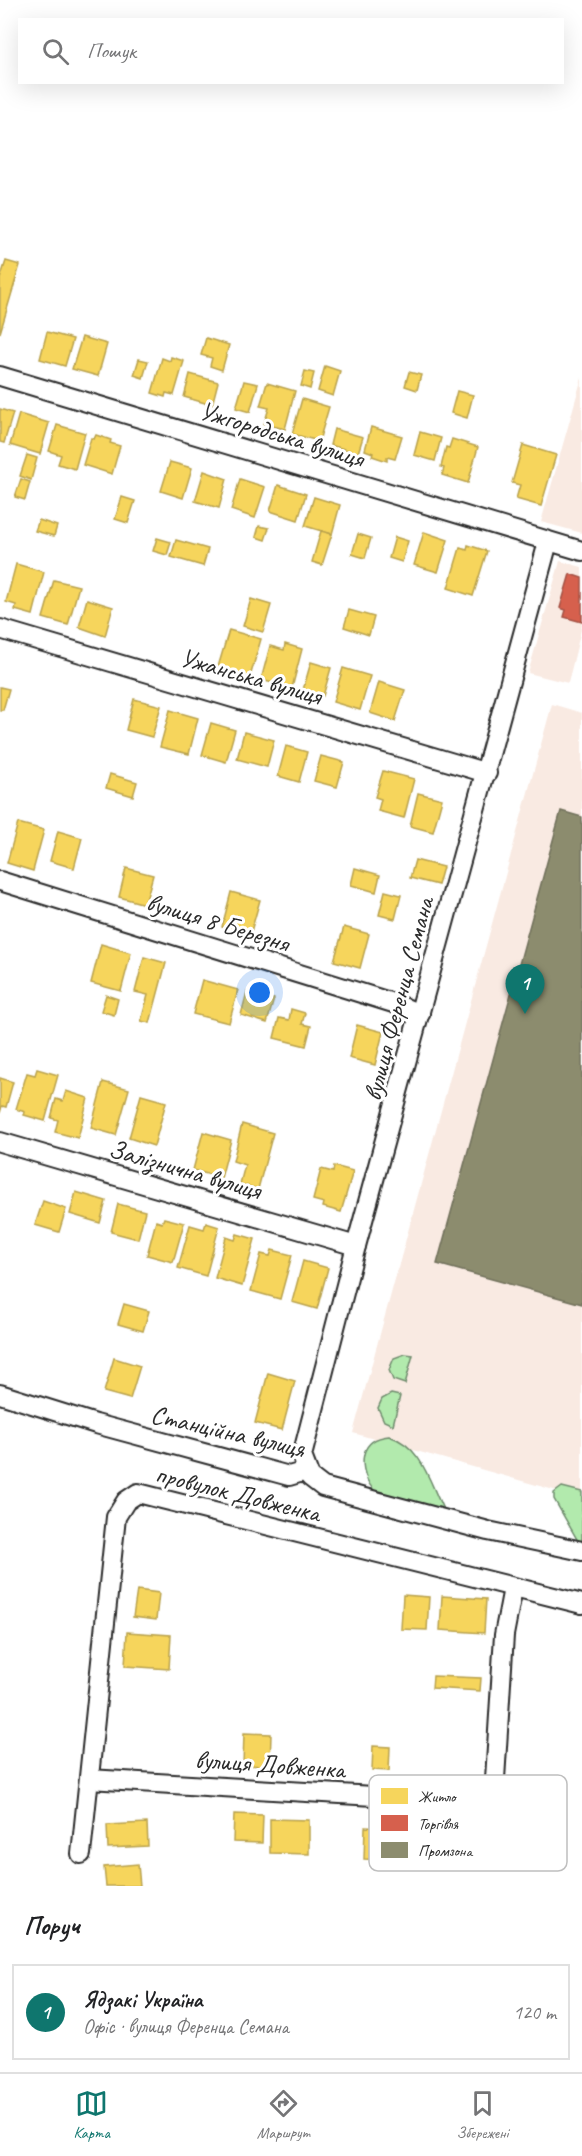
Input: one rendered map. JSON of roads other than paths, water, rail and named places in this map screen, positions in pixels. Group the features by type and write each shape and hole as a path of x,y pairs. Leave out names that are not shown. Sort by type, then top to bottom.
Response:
{"street":[{"name":"Ужгородська вулиця","path":"0,376 582,551"},
{"name":"вулиця Ференца Семана","path":"306,1471 302,1456 303,1445 548,542"},
{"name":"Ужанська вулиця","path":"0,629 487,773"},
{"name":"вулиця 8 Березня","path":"0,881 393,1003 420,1014"},
{"name":"Залізнична вулиця","path":"0,1142 356,1246"},
{"name":"Станційна вулиця","path":"0,1394 96,1424 267,1471 289,1476 306,1471 315,1483 347,1495 488,1531 582,1551"},
{"name":"провулок Довженка","path":"81,1854 116,1517 126,1501 138,1493 582,1604"},
{"name":"вулиця Довженка","path":"495,1775 504,1635 513,1588"},
{"name":"вулиця Довженка","path":"89,1779 369,1796"}],"place":[{"name":"Ядзакі Україна","path":"525,1014"}]}
